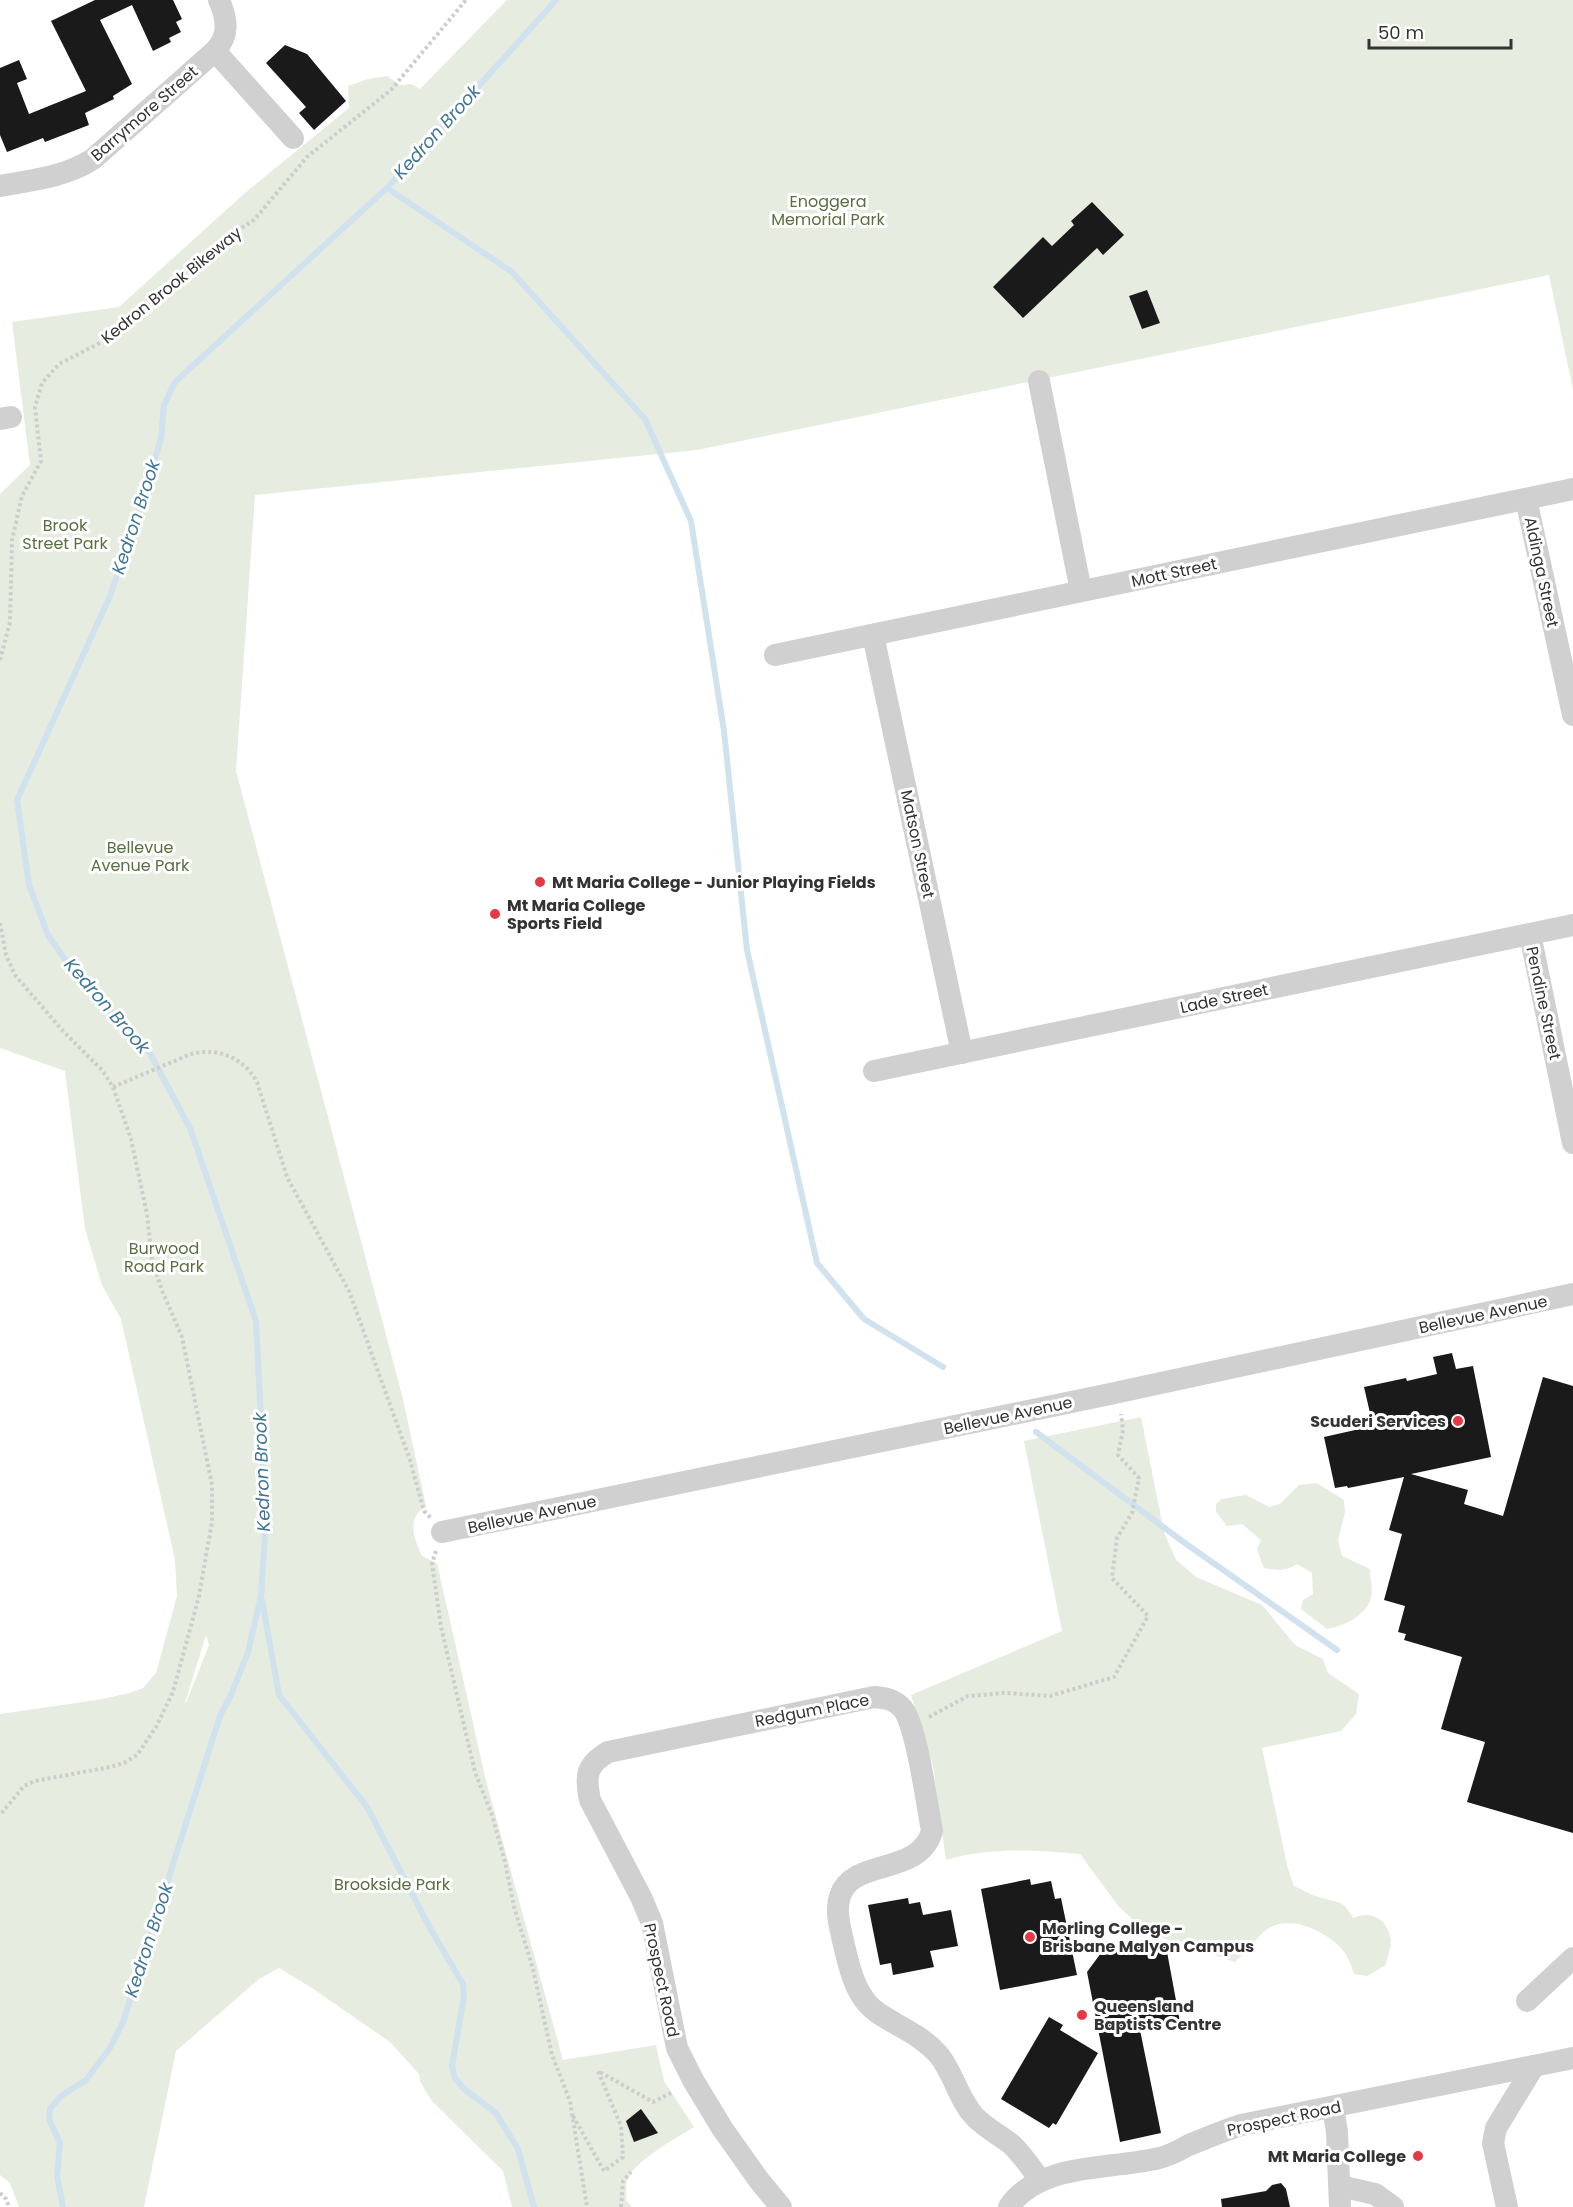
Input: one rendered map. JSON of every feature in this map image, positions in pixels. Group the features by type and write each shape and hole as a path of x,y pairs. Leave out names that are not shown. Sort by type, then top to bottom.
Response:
{"street":[{"path":"219,0 226,20 226,29 220,46 215,51 293,138"},
{"name":"Barrymore Street","path":"0,186 68,173 87,163 215,51"},
{"path":"1039,381 1082,591"},
{"name":"Mott Street","path":"775,655 1573,489"},
{"name":"Aldinga Street","path":"1526,499 1573,715"},
{"name":"Matson Street","path":"873,635 962,1053"},
{"name":"Lade Street","path":"874,1071 1573,925"},
{"name":"Pendine Street","path":"1530,934 1573,1143"},
{"name":"Bellevue Avenue","path":"442,1532 1110,1394 1573,1294"},
{"name":"Redgum Place","path":"588,1773 596,1759 608,1752 874,1696 888,1698 904,1709 913,1731 932,1831 929,1842 921,1851 907,1860 857,1877 848,1884 840,1896 837,1914 849,1970 864,2000 876,2013 912,2032 928,2044 951,2072 965,2104 974,2116 1013,2146 1040,2180"},
{"name":"Prospect Road","path":"588,1773 587,1786 590,1800 641,1897 652,1923 677,2048 722,2128 781,2207"},
{"path":"1527,2001 1573,1958"},
{"name":"Prospect Road","path":"1009,2207 1026,2188 1040,2180 1068,2173 1161,2158 1230,2129 1573,2058"},
{"path":"1507,2207 1493,2144 1496,2128 1534,2066"},
{"path":"1333,2107 1337,2132 1340,2197 1375,2194 1393,2207"}],"path":[{"name":"Kedron Brook Bikeway","path":"0,660 10,622 12,540 22,496 41,461 35,407 42,383 59,364 102,342 227,237 254,220 307,157 391,90 466,0"},
{"path":"0,923 6,956 15,975 62,1029 102,1070 113,1087 131,1139 147,1214 152,1259 161,1288 182,1337 212,1485 212,1522 199,1596 173,1692 156,1727 137,1755 124,1763 35,1781 24,1786 0,1815"},
{"path":"113,1087 191,1054 213,1052 232,1058 250,1070 257,1082 287,1177 349,1291 411,1460 424,1511 442,1532 432,1563 441,1627 476,1772 495,1824 514,1907 533,1969 552,2055 570,2101 587,2207"},
{"path":"913,1731 922,1720 968,1696 1006,1693 1050,1696 1114,1677 1148,1616 1112,1578 1117,1538 1132,1513 1140,1478 1118,1455 1123,1430 1121,1414"},
{"path":"571,2113 604,2171 623,2157 622,2136 621,2126 598,2071 653,2103 671,2093"},
{"path":"621,2207 623,2181 631,2172"},
{"path":"0,2193 9,2207"}],"green space":[{"path":"507,0 1573,0 1573,390 1549,275 697,450 255,495 236,771 402,1395 426,1506 416,1516 414,1535 422,1556 437,1563 486,1781 563,2060 656,2045 664,2081 694,2127 637,2166 626,2183 626,2200 632,2207 512,2207 503,2171 431,2100 420,2081 419,2074 390,2042 279,1968 259,1979 176,2051 144,2207 19,2207 10,2183 0,2175 0,1714 97,1700 143,1688 156,1673 177,1596 175,1560 121,1319 102,1285 85,1229 65,1071 0,1048 0,494 30,465 12,322 119,307 246,192 349,108 348,86 368,79 387,76 400,85 411,84 420,89","holes":["206,1635 209,1645 186,1703 185,1703"]},
{"path":"1141,1417 1164,1532 1176,1560 1196,1577 1262,1605 1295,1645 1323,1659 1328,1673 1359,1694 1356,1714 1341,1731 1262,1748 1288,1869 1294,1886 1315,1896 1340,1903 1353,1918 1365,1915 1376,1917 1385,1924 1388,1930 1391,1943 1386,1965 1367,1976 1354,1974 1344,1952 1331,1939 1296,1924 1278,1924 1269,1928 1235,1962 1148,1933 1119,1907 1080,1854 996,1851 946,1860 933,1766 911,1695 1062,1631 1024,1441"},
{"path":"1317,1483 1344,1500 1345,1513 1338,1540 1342,1556 1370,1569 1372,1590 1367,1607 1362,1613 1349,1622 1327,1629 1301,1609 1303,1600 1313,1594 1312,1573 1297,1564 1277,1570 1264,1568 1257,1550 1261,1540 1242,1524 1227,1526 1216,1512 1216,1504 1221,1499 1246,1495 1269,1507 1280,1504 1299,1485"}],"building":[{"path":"95,0 173,0 182,19 176,22 181,32 169,38 171,42 153,51 132,5 100,20 132,84 113,96 114,99 85,113 89,125 45,142 43,138 7,152 0,135 0,68 19,60 27,79 17,83 29,114 86,91 51,21"},
{"path":"285,45 307,54 346,101 314,130 299,113 306,107 266,63"},
{"path":"1092,202 1124,235 1103,255 1097,248 1023,318 993,287 1043,237 1052,246 1074,225 1071,221"},
{"path":"1147,290 1160,323 1142,329 1129,296"},
{"path":"1452,1353 1456,1369 1473,1366 1491,1457 1411,1474 1468,1490 1464,1504 1503,1516 1543,1377 1573,1386 1573,1833 1467,1802 1485,1742 1441,1729 1462,1657 1404,1640 1406,1634 1398,1632 1405,1606 1384,1600 1402,1534 1389,1530 1404,1477 1348,1488 1347,1486 1335,1488 1324,1437 1373,1426 1364,1387 1437,1374 1433,1357"},
{"name":"Morling College - Brisbane Malyon Campus","path":"1030,1879 1031,1885 1051,1881 1055,1899 1061,1898 1077,1975 1000,1990 981,1889"},
{"path":"908,1898 909,1904 920,1902 923,1915 951,1910 958,1946 930,1951 934,1967 893,1975 891,1963 880,1965 868,1905"},
{"path":"1165,1941 1180,2022 1140,2030 1161,2133 1120,2142 1087,1972 1101,1953"},
{"path":"1049,2017 1063,2025 1060,2030 1098,2053 1056,2125 1053,2123 1049,2128 1001,2099"},
{"path":"641,2109 658,2133 634,2142 626,2121"},
{"path":"1281,2183 1286,2189 1290,2207 1222,2207 1221,2199 1266,2191 1272,2185"}],"waterway":[{"name":"Kedron Brook","path":"63,2207 57,2176 60,2143 49,2119 50,2109 61,2096 86,2080 110,2048 123,2022 220,1716 248,1652 261,1596 266,1520 256,1321 190,1128 147,1048 77,977 48,935 29,885 17,800 110,596 144,497 161,438 164,405 175,382 387,188 556,0"},
{"path":"387,188 512,272 645,419 691,521 724,731 747,950 817,1263 864,1319 943,1367"},
{"path":"1036,1432 1182,1541 1337,1650"},
{"path":"262,1600 279,1695 367,1807 431,1930 463,1984 464,1996 452,2066 455,2078 463,2088 496,2113 518,2149 534,2207"}],"place":[{"name":"Mt Maria College - Junior Playing Fields","path":"540,882"},
{"name":"Mt Maria College Sports Field","path":"495,914"},
{"name":"Scuderi Services","path":"1458,1421"},
{"name":"Morling College - Brisbane Malyon Campus","path":"1030,1937"},
{"name":"Queensland Baptists Centre","path":"1082,2015"},
{"name":"Mt Maria College","path":"1418,2156"}],"park label":[{"name":"Enoggera Memorial Park","path":"828,210"},
{"name":"Brook Street Park","path":"65,534"},
{"name":"Bellevue Avenue Park","path":"140,856"},
{"name":"Burwood Road Park","path":"164,1257"},
{"name":"Brookside Park","path":"392,1884"}]}
